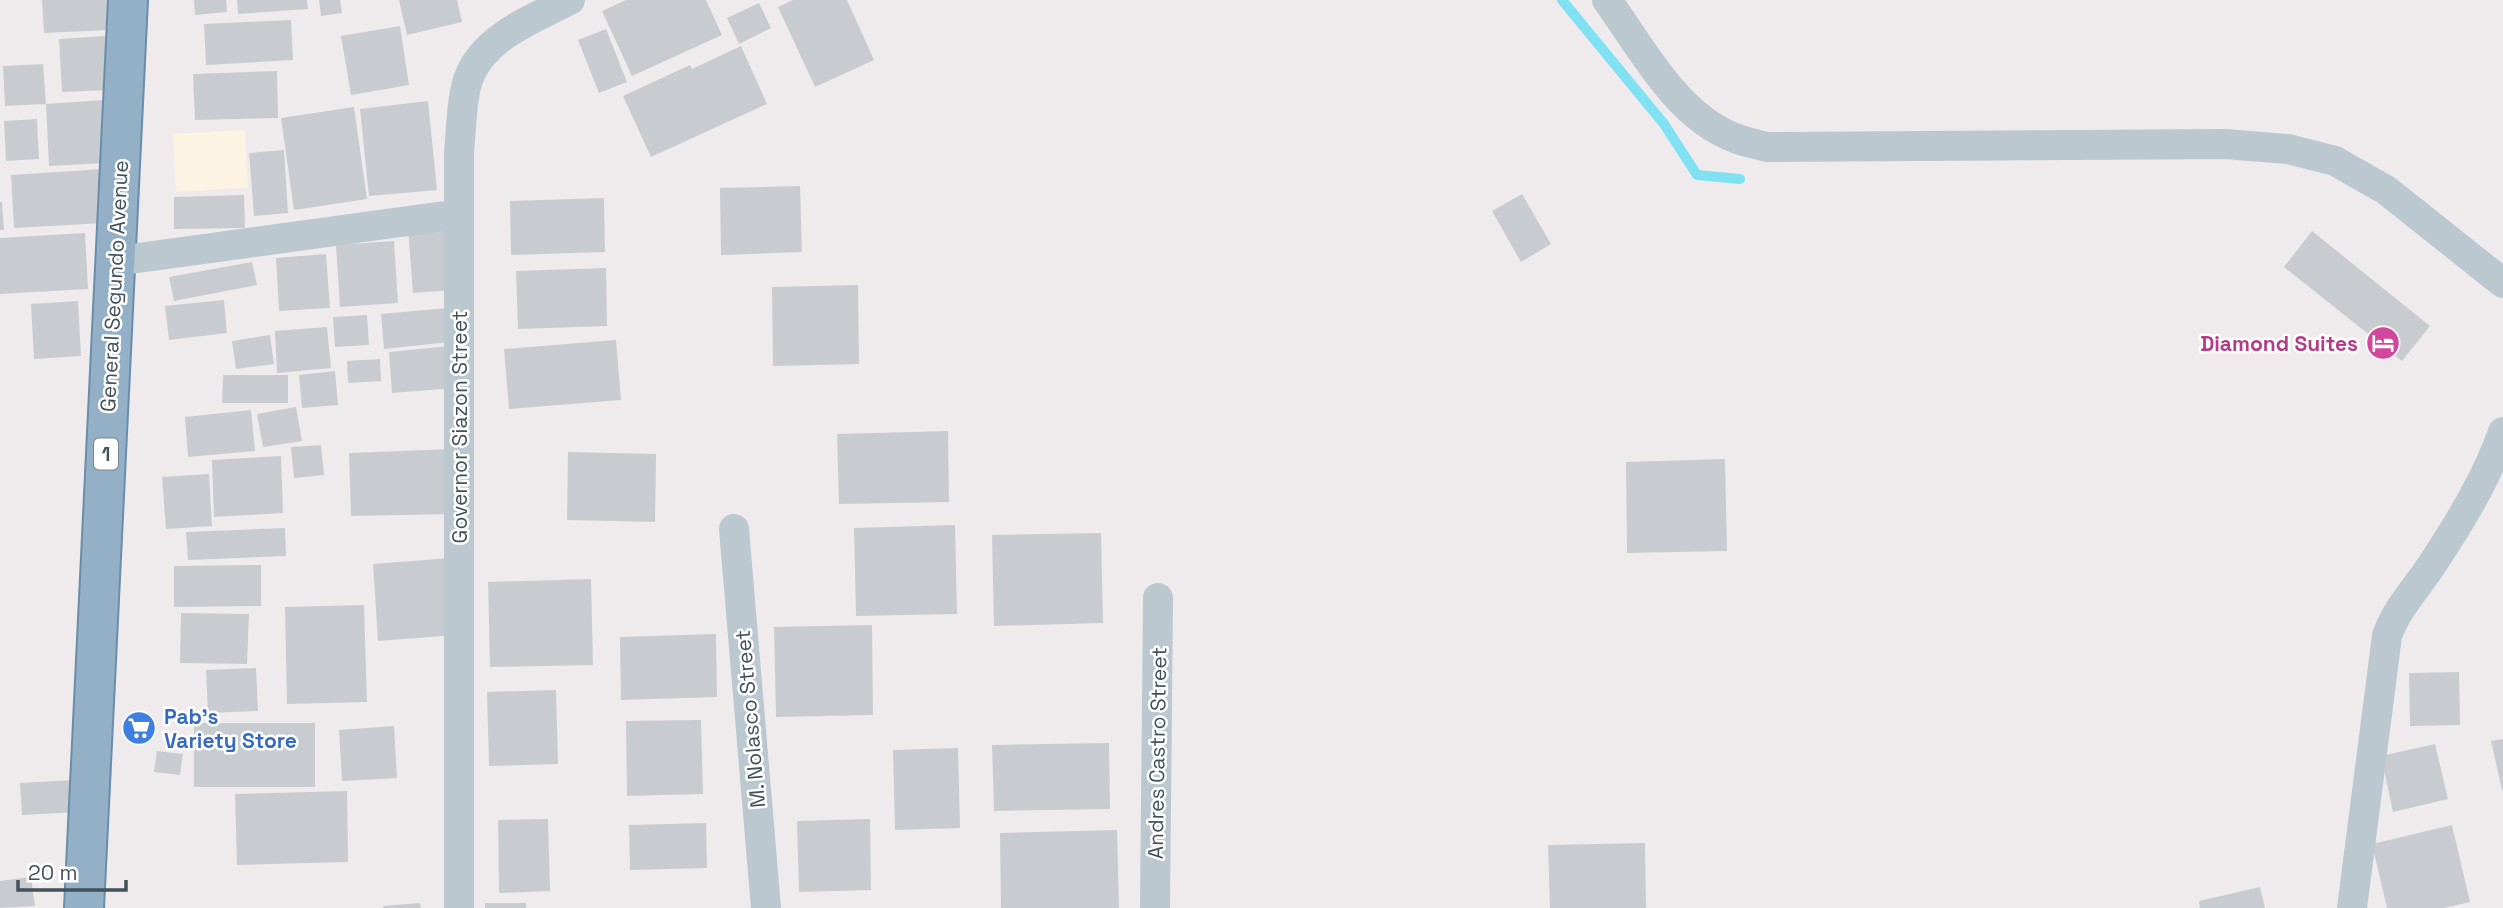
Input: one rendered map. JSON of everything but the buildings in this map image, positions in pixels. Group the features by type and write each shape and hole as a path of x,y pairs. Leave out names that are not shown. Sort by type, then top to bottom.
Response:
{"highway":[{"name":"General Segundo Avenue","path":"84,908 128,0"}],"street":[{"name":"Governor Siazon Street","path":"459,908 459,152 465,90 475,64 495,42 517,26 570,0"},
{"path":"1607,0 1676,94 1702,119 1732,138 1766,146 2225,144 2288,149 2335,161 2386,190 2503,283"},
{"path":"116,261 459,214"},
{"path":"2351,908 2387,636 2398,609 2432,565 2466,508 2495,456 2503,432"},
{"name":"M. Nolasco Street","path":"734,529 766,908"},
{"name":"Andres Castro Street","path":"1155,908 1158,598"}],"shaded area":[{"path":"245,130 248,188 176,192 173,134"}],"waterway":[{"path":"1562,0 1664,124 1697,175 1740,179"}],"place":[{"name":"Diamond Suites","path":"2383,343"},
{"name":"Pab's Variety Store","path":"139,728"}]}
